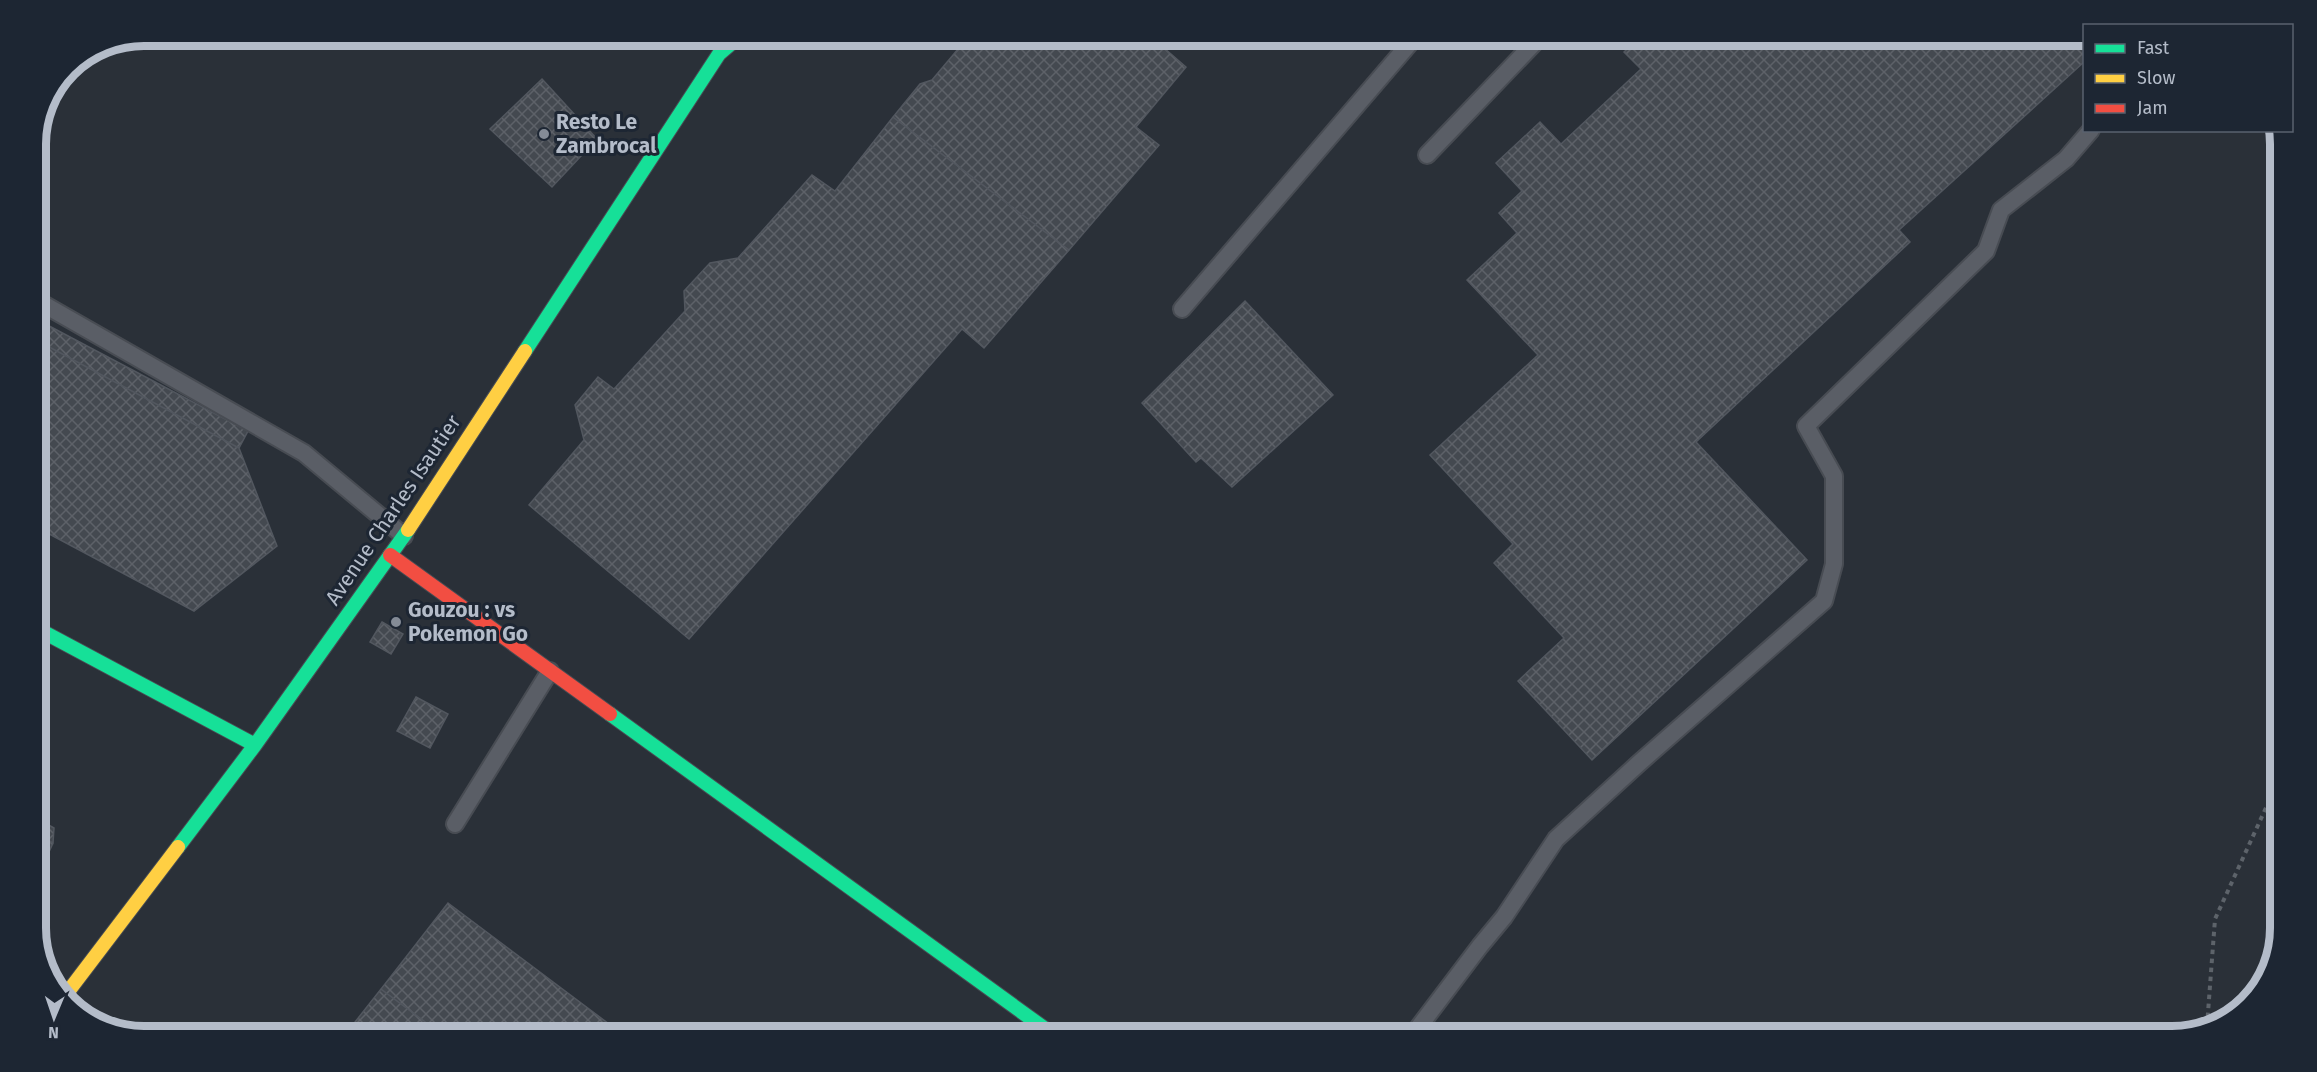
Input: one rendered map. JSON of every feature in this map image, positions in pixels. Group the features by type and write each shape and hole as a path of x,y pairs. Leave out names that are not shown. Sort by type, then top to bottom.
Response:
{"street":[{"name":"Avenue Charles Isautier","path":"72,988 255,745 404,536 719,54 728,46"},
{"path":"390,555 1041,1026"},
{"path":"47,634 255,745"}],"lane":[{"path":"1182,309 1407,46"},
{"path":"1427,155 1531,46"},
{"path":"1420,1026 1504,917 1556,839 1824,601 1834,564 1834,476 1806,426 1986,251 2001,210 2066,159 2089,132"},
{"path":"47,306 304,453 404,536"},
{"path":"454,824 550,671"}],"path":[{"path":"2207,1019 2215,919 2270,799"}],"building":[{"path":"961,46 1162,46 1186,67 1136,127 1159,145 1069,250 893,117 920,84 932,80"},
{"path":"1630,46 2083,46 2083,63 1899,230 1910,242 1696,442 1807,560 1592,760 1518,681 1564,638 1494,563 1513,544 1430,455 1538,355 1467,280 1517,233 1499,213 1522,191 1496,163 1540,122 1561,144 1641,69 1624,52"},
{"name":"Resto Le Zambrocal","path":"542,79 597,139 552,187 490,129"},
{"path":"893,117 1069,250 984,348 962,329 689,639 529,505 584,440 575,405 598,377 614,389 685,311 684,291 710,263 738,258 812,175 835,191"},
{"path":"1245,301 1333,395 1232,487 1201,458 1196,462 1142,403"},
{"path":"47,325 248,431 239,448 47,346"},
{"path":"47,346 239,448 277,546 194,611 47,533"},
{"path":"382,622 403,634 391,654 370,642"},
{"path":"416,697 448,714 430,748 397,731"},
{"path":"47,824 54,828 53,843 47,840"},
{"path":"47,840 53,843 47,856"},
{"path":"448,903 612,1026 431,1026 381,989"},
{"path":"381,989 431,1026 352,1026"}],"traffic: fast":[{"path":"525,351 719,54 728,46"},
{"path":"178,847 255,745 408,530"},
{"path":"47,634 255,745"},
{"path":"610,714 1041,1026"}],"traffic: slow":[{"path":"408,530 525,351"},
{"path":"71,988 178,847"}],"traffic: jam":[{"path":"390,555 610,714"}],"place":[{"name":"Resto Le Zambrocal","path":"544,134"},
{"name":"Gouzou : vs Pokemon Go","path":"396,622"}]}
